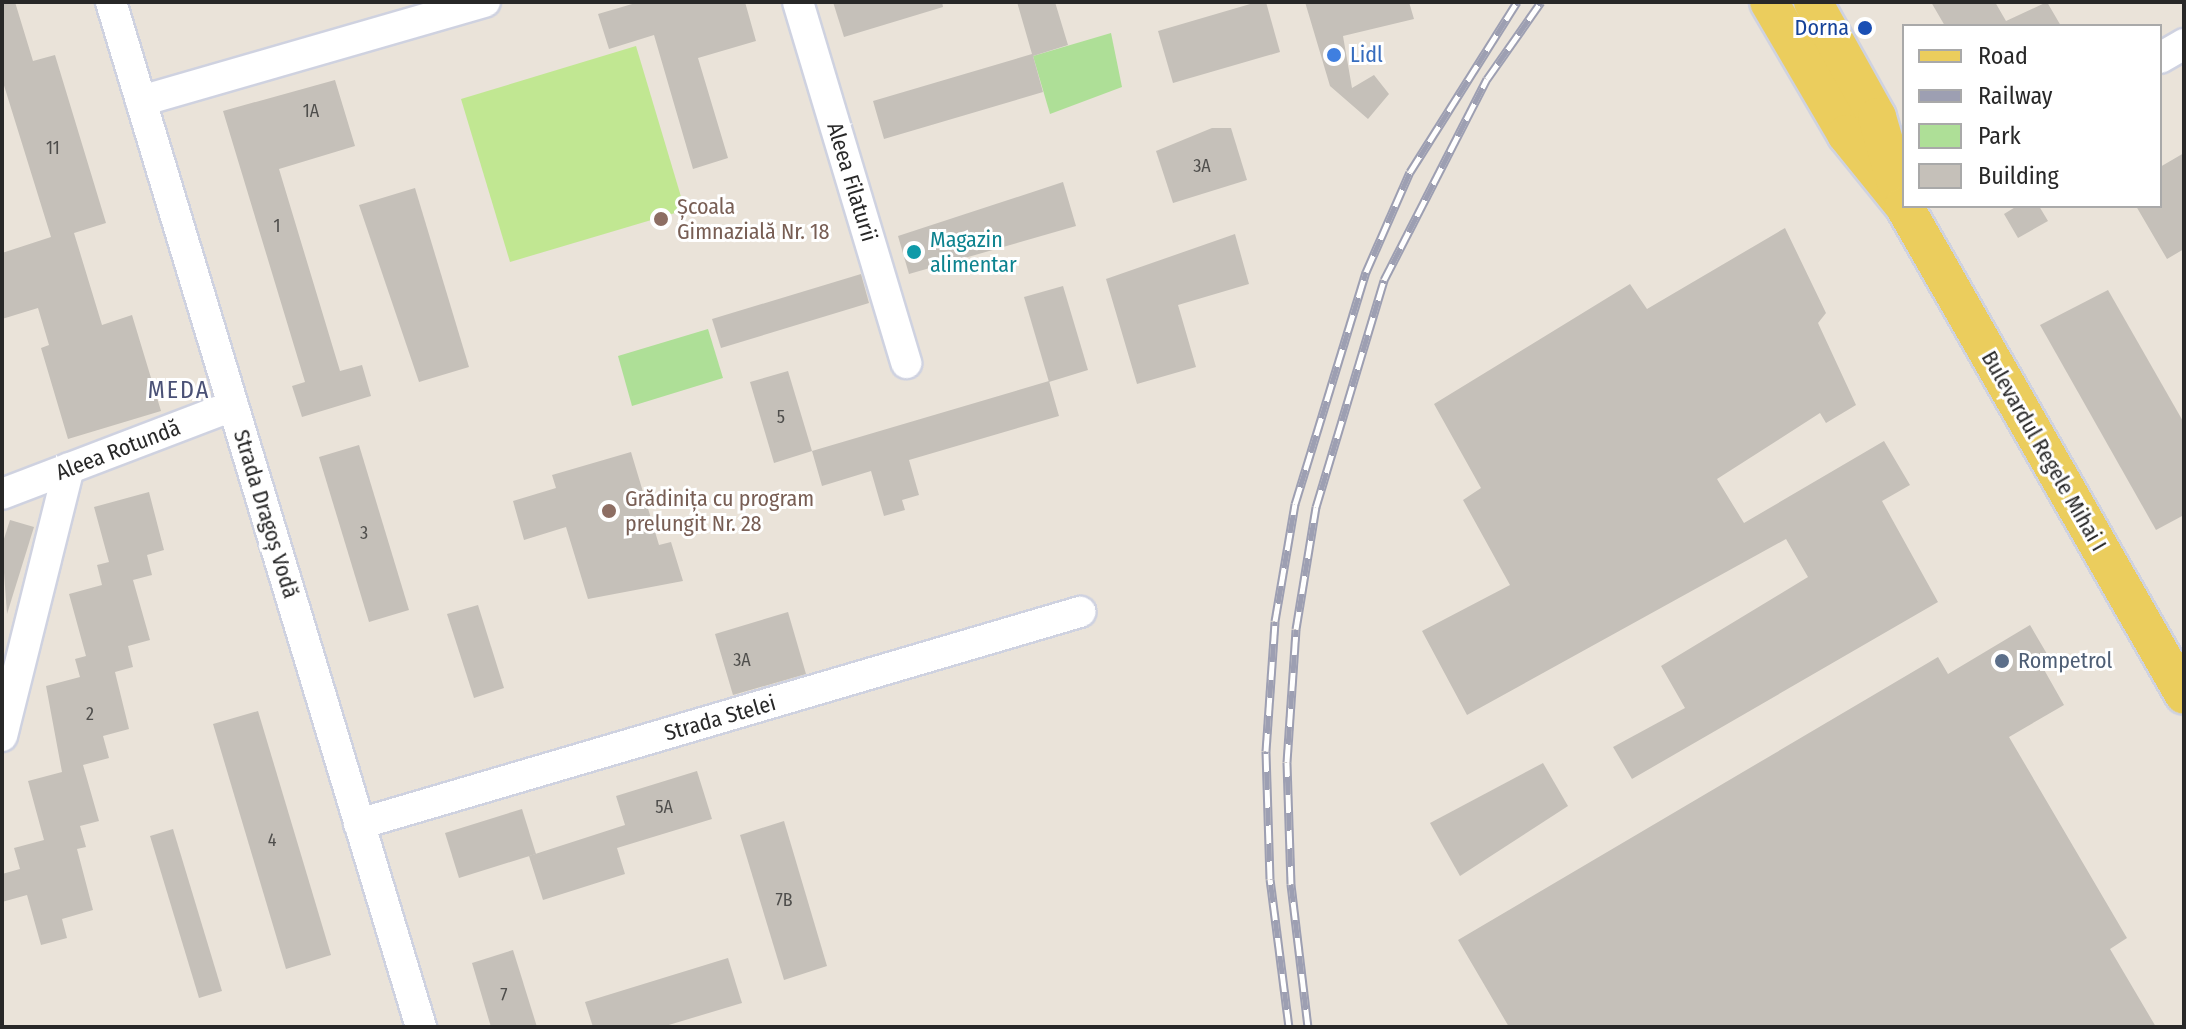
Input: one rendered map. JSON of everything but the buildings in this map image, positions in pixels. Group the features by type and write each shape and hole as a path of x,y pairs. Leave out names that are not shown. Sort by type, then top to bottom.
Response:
{"main road":[{"name":"Bulevardul Regele Mihai I","path":"1769,2 1846,134 1902,202"},
{"name":"Bulevardul Regele Mihai I","path":"1813,2 1877,117 1902,200"},
{"name":"Bulevardul Regele Mihai I","path":"1906,208 2184,695"}],"street":[{"name":"Strada Dragoș Vodă","path":"111,2 421,1027"},
{"path":"141,101 485,2"},
{"name":"Aleea Filaturii","path":"798,2 906,363"},
{"path":"2162,57 2184,44"},
{"name":"Aleea Rotundă","path":"2,494 233,406"},
{"path":"2,736 69,468"},
{"name":"Strada Stelei","path":"359,824 1080,612"}],"green space":[{"path":"1111,33 1122,87 1050,114 1033,56"},
{"path":"636,46 685,210 510,262 461,99"},
{"path":"708,329 723,378 632,406 618,356"}],"railway":[{"path":"1289,1027 1270,879 1266,751 1275,621 1295,504 1366,272 1410,172 1517,2"},
{"path":"1308,1027 1291,884 1287,762 1296,629 1316,507 1384,280 1487,79 1541,2"}],"place":[{"name":"Dorna","path":"1865,28"},
{"name":"Lidl","path":"1334,55"},
{"name":"Școala Gimnazială Nr. 18","path":"661,219"},
{"name":"Magazin alimentar","path":"914,252"},
{"name":"Grădinița cu program prelungit Nr. 28","path":"609,511"},
{"name":"Rompetrol","path":"2002,661"}],"district":[{"name":"MEDA","path":"179,391"}]}
